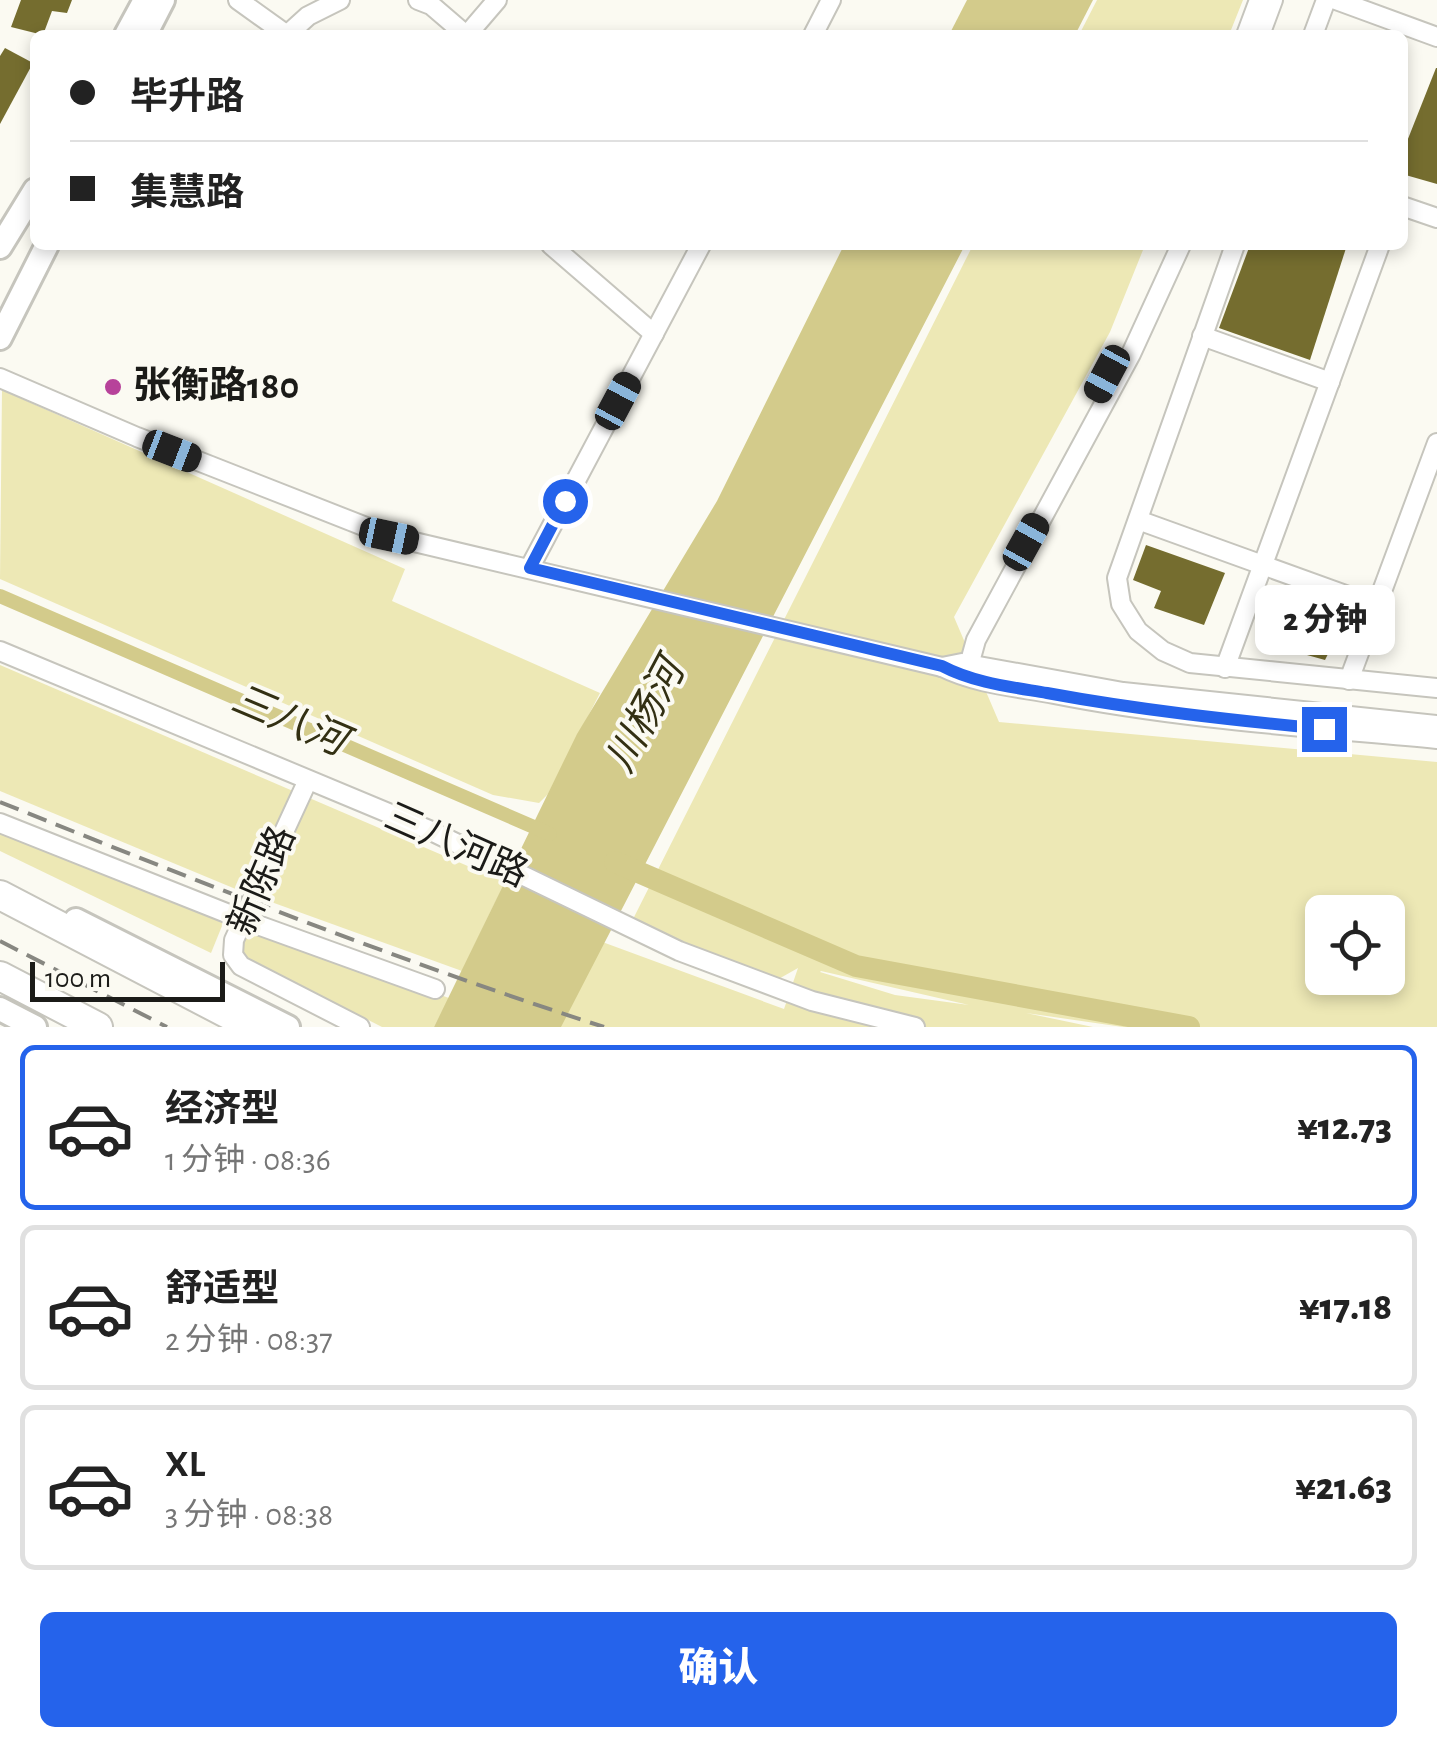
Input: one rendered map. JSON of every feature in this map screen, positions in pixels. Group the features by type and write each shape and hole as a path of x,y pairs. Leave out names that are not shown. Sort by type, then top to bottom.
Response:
{"highway":[{"path":"13,904 218,1027"},
{"path":"13,904 253,1027"},
{"path":"0,976 98,1027"},
{"path":"0,993 66,1027"}],"main road":[{"path":"129,30 145,0"},
{"path":"148,30 163,0"},
{"path":"0,247 30,198"},
{"path":"0,338 44,250"},
{"path":"0,886 13,904 288,1027"},
{"path":"0,1009 35,1027"}],"street":[{"path":"238,0 279,30"},
{"path":"292,30 308,16 340,0"},
{"path":"418,0 431,5 460,30"},
{"path":"470,30 497,0"},
{"path":"816,30 831,0"},
{"path":"1248,30 1259,0"},
{"path":"1262,30 1273,0"},
{"path":"1315,30 1326,0"},
{"path":"1336,0 1437,37"},
{"path":"1408,208 1437,218"},
{"path":"557,250 654,334"},
{"path":"530,568 698,250"},
{"path":"960,669 968,638 1124,341 1167,250"},
{"path":"960,669 1130,354 1179,250"},
{"path":"1234,250 1116,584 1128,617 1163,651 1190,663 1437,688"},
{"path":"1225,668 1378,250"},
{"path":"1202,336 1330,382"},
{"path":"0,378 136,437 389,536 1114,706 1437,739"},
{"path":"1350,680 1436,450"},
{"path":"1138,520 1376,606"},
{"name":"三八河路","path":"0,651 429,830 628,928 731,972 812,1002 916,1027"},
{"path":"960,669 1123,692 1437,726"},
{"name":"新陈路","path":"307,782 234,940 233,955 241,966 360,1027"},
{"path":"0,823 244,920 436,990"}],"shaded area":[{"path":"1097,0 1243,0 1231,30 1082,30"},
{"path":"970,250 1143,250 1110,332 954,617 999,722 1437,762 1437,1027 1123,1027 1026,1013 1093,1027 556,1027 597,940 784,1009 798,968 768,985 628,929","holes":["821,971 969,1005 895,995 820,972"]},
{"path":"2,390 405,569 392,601 600,693 548,794 539,803 493,795 0,579"},
{"path":"0,665 505,882 462,971 238,890 0,791"},
{"path":"0,830 224,921 211,953 0,851"},
{"path":"247,927 449,998 434,1027 382,1027 239,954"}],"water":[{"path":"967,0 1093,0 1078,30 952,30"},
{"name":"川杨河","path":"842,250 962,250 561,1027 434,1027 577,734 717,501"}],"building":[{"path":"21,0 72,0 67,13 52,11 45,30 30,32 11,27"},
{"path":"5,48 30,61 30,69 0,124 0,56"},
{"path":"1437,68 1437,184 1408,176 1408,139"},
{"path":"1248,250 1345,250 1310,360 1219,328"},
{"path":"1146,545 1225,573 1204,625 1154,608 1161,591 1133,580"},
{"path":"1274,606 1341,628 1325,660 1260,642"}],"waterway":[{"name":"三八河","path":"0,596 550,834"},
{"path":"615,862 856,966 1189,1027"}],"railway":[{"path":"0,802 375,948 604,1027"},
{"path":"0,941 167,1027"}],"place":[{"name":"张衡路180","path":"113,387"}],"route":[{"path":"565,501 530,568 942,666 958,675 995,683 1114,706 1324,729"}]}
